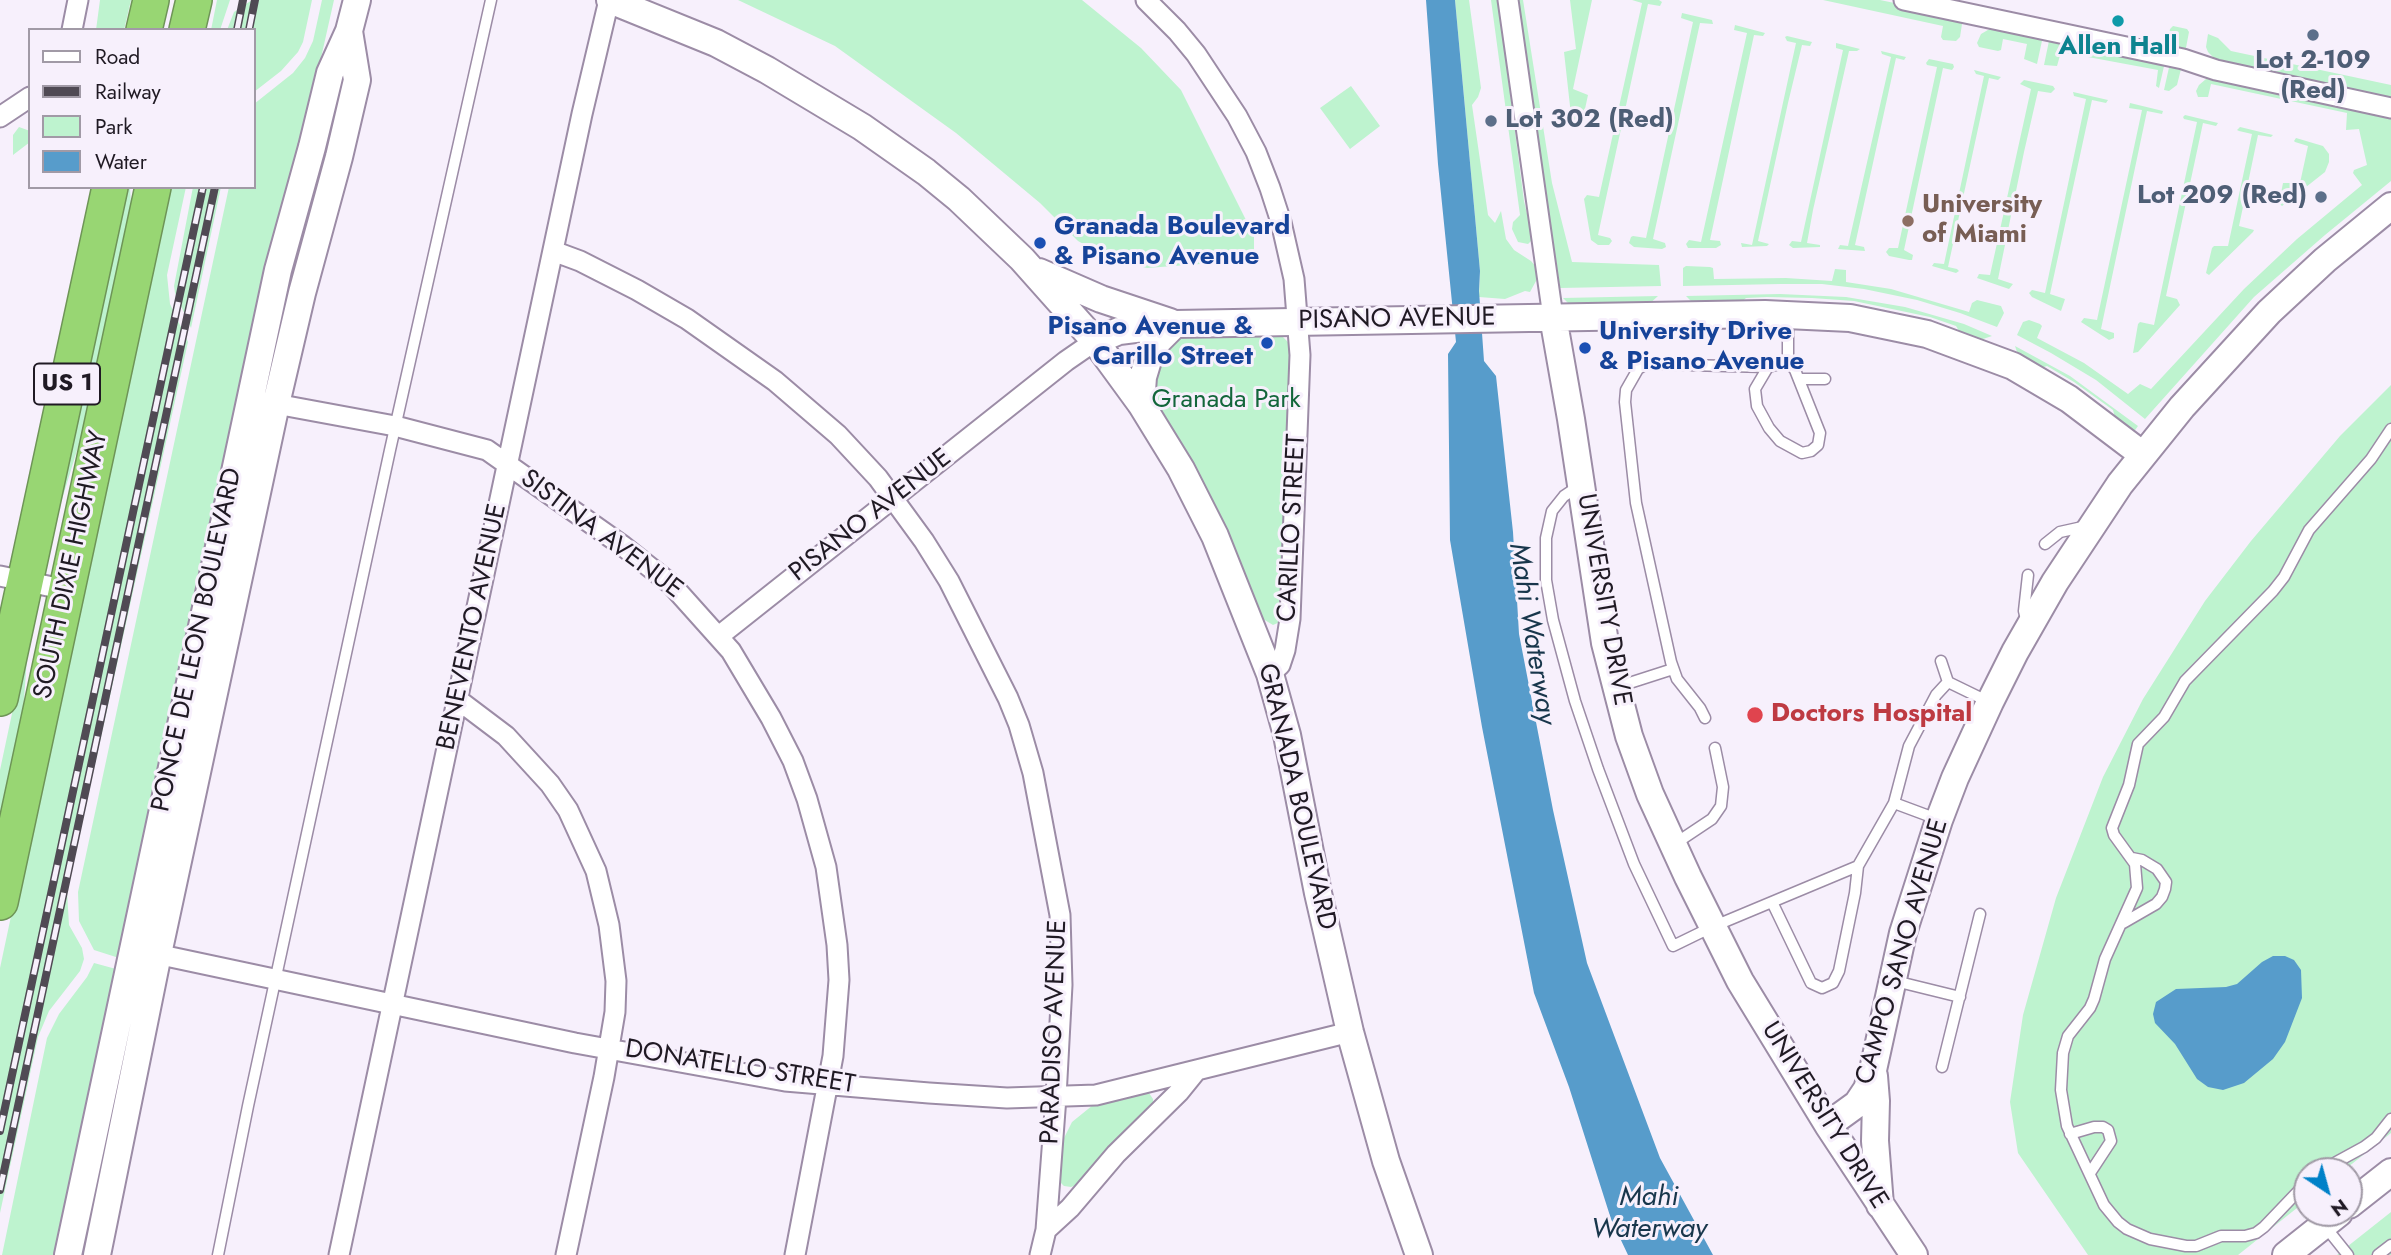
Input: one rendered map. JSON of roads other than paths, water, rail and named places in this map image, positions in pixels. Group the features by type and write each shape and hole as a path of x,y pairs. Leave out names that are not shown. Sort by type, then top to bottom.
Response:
{"highway":[{"path":"144,28 151,0"},
{"path":"187,28 194,0"},
{"name":"SOUTH DIXIE HIGHWAY","path":"0,698 13,579 110,189"},
{"name":"SOUTH DIXIE HIGHWAY","path":"0,902 153,189"}],"street":[{"path":"72,28 78,0"},
{"name":"PONCE DE LEON BOULEVARD","path":"68,1255 278,270 330,73 349,31 357,0"},
{"name":"BENEVENTO AVENUE","path":"339,1255 553,251 610,0"},
{"name":"GRANADA BOULEVARD","path":"610,0 716,43 812,96 862,127 959,199 1027,264 1095,341 1140,404 1181,469 1215,536 1270,674 1287,734 1318,893 1350,1032 1386,1161 1419,1255"},
{"name":"UNIVERSITY DRIVE","path":"1508,0 1553,317 1600,614 1615,688 1637,759 1673,845 1740,981 1828,1125 1914,1255"},
{"path":"1904,0 2180,58 2391,108"},
{"name":"CARILLO STREET","path":"1156,3 1218,85 1256,152 1289,252 1299,322 1300,355 1290,619 1280,665 1270,674"},
{"name":"PONCE DE LEON BOULEVARD","path":"97,1255 158,954 276,404 356,80 349,31"},
{"path":"0,117 28,98"},
{"name":"CAMPO SANO AVENUE","path":"1828,1125 1861,1099 1873,1070 1891,980 1910,909 1955,778 2028,629 2091,525 2143,455 2191,397 2264,317 2333,253 2391,206"},
{"name":"PARADISO AVENUE","path":"553,251 580,261 661,303 759,369 796,397 838,435 894,498 924,541 953,590 1008,698 1027,751 1060,915 1062,985 1056,1097 1046,1230 1040,1255"},
{"path":"1027,264 1071,287 1175,324 1152,347 1143,377 1140,404"},
{"name":"PISANO AVENUE","path":"719,636 1066,361 1095,341 1119,331 1175,324 1435,318 1788,313 1823,315 1888,324 1970,348 2045,383 2143,455"},
{"name":"SISTINA AVENUE","path":"250,398 395,426 477,446 508,464 671,583 719,636 771,718 793,761 821,841 832,901 839,980 834,1056 795,1255"},
{"path":"13,579 67,590"},
{"path":"457,699 482,716 531,760 562,802 583,841 599,881 613,950 616,1004 566,1255"},
{"name":"DONATELLO STREET","path":"132,949 562,1041 785,1081 1007,1098 1111,1092 1350,1032"},
{"path":"1873,1070 1880,1206"},
{"path":"1046,1230 1070,1208 1116,1154 1179,1092 1196,1071"},
{"path":"2363,1194 2391,1172"},
{"path":"2286,1255 2321,1227"}],"lane":[{"path":"218,1255 395,426 491,0"},
{"path":"1768,367 1755,389 1758,407 1769,428 1780,441 1802,453 1811,451 1818,444 1820,433 1799,379 1788,362 1788,313"},
{"path":"1704,718 1673,669 1636,503 1626,390 1638,369 1646,364 1768,367 1788,362"},
{"path":"1799,379 1825,379"},
{"path":"2293,1196 2256,1233 2221,1236 2197,1250 2150,1239 2127,1229 2104,1205 2064,1117 2064,1044 2073,1027 2090,1008 2105,959 2137,887 2137,871 2132,858 2114,835 2112,828 2125,799 2138,744 2164,717 2185,681 2273,591 2309,530 2371,459 2391,429"},
{"path":"1581,483 1564,496 1552,511 1546,538 1546,580 1553,620 1575,701 1598,769 1634,864 1673,946 1858,866"},
{"path":"2045,544 2060,532 2091,525"},
{"path":"2028,575 2024,611 2028,629"},
{"path":"1941,661 1948,682 1990,702"},
{"path":"1615,688 1673,669"},
{"path":"1772,901 1811,983 1822,988 1833,983 1839,971 1858,866 1894,803 1909,746 1936,695 1948,682"},
{"path":"1673,845 1712,819 1721,806 1722,779 1715,748"},
{"path":"1894,803 1939,820"},
{"path":"2123,923 2156,904 2165,889 2165,881 2157,869 2142,860 2132,858"},
{"path":"1942,1067 1980,914"},
{"path":"1891,980 1960,997"},
{"path":"2346,1157 2375,1138 2391,1119"},
{"path":"2070,1134 2094,1127 2108,1130 2111,1136 2109,1146 2090,1173"},
{"path":"2335,1227 2348,1255"},
{"path":"2378,1255 2391,1245"}],"water":[{"name":"Mahi Waterway","path":"1426,0 1455,0 1480,271 1484,361 1496,376 1513,532 1519,634 1553,810 1587,963 1660,1158 1713,1255 1628,1255 1611,1219 1569,1087 1534,993 1482,727 1450,540 1448,354 1456,342 1438,164"},
{"path":"2273,956 2285,956 2294,960 2301,970 2302,998 2285,1042 2273,1059 2244,1083 2223,1090 2208,1087 2197,1079 2175,1044 2155,1023 2153,1014 2156,1002 2176,989 2237,984"}],"railway":[{"path":"237,28 243,0"},
{"path":"249,28 255,0"},
{"path":"0,1131 203,189"},
{"path":"0,1190 215,189"}],"place":[{"name":"Allen Hall","path":"2118,21"},
{"name":"Lot 2-109 (Red)","path":"2313,35"},
{"name":"Lot 302 (Red)","path":"1491,121"},
{"name":"Lot 209 (Red)","path":"2321,197"},
{"name":"University of Miami","path":"1908,221"},
{"name":"Granada Boulevard & Pisano Avenue","path":"1040,243"},
{"name":"Pisano Avenue & Carillo Street","path":"1267,343"},
{"name":"University Drive & Pisano Avenue","path":"1585,348"},
{"name":"Doctors Hospital","path":"1755,715"}],"park label":[{"name":"Granada Park","path":"1226,401"}]}
